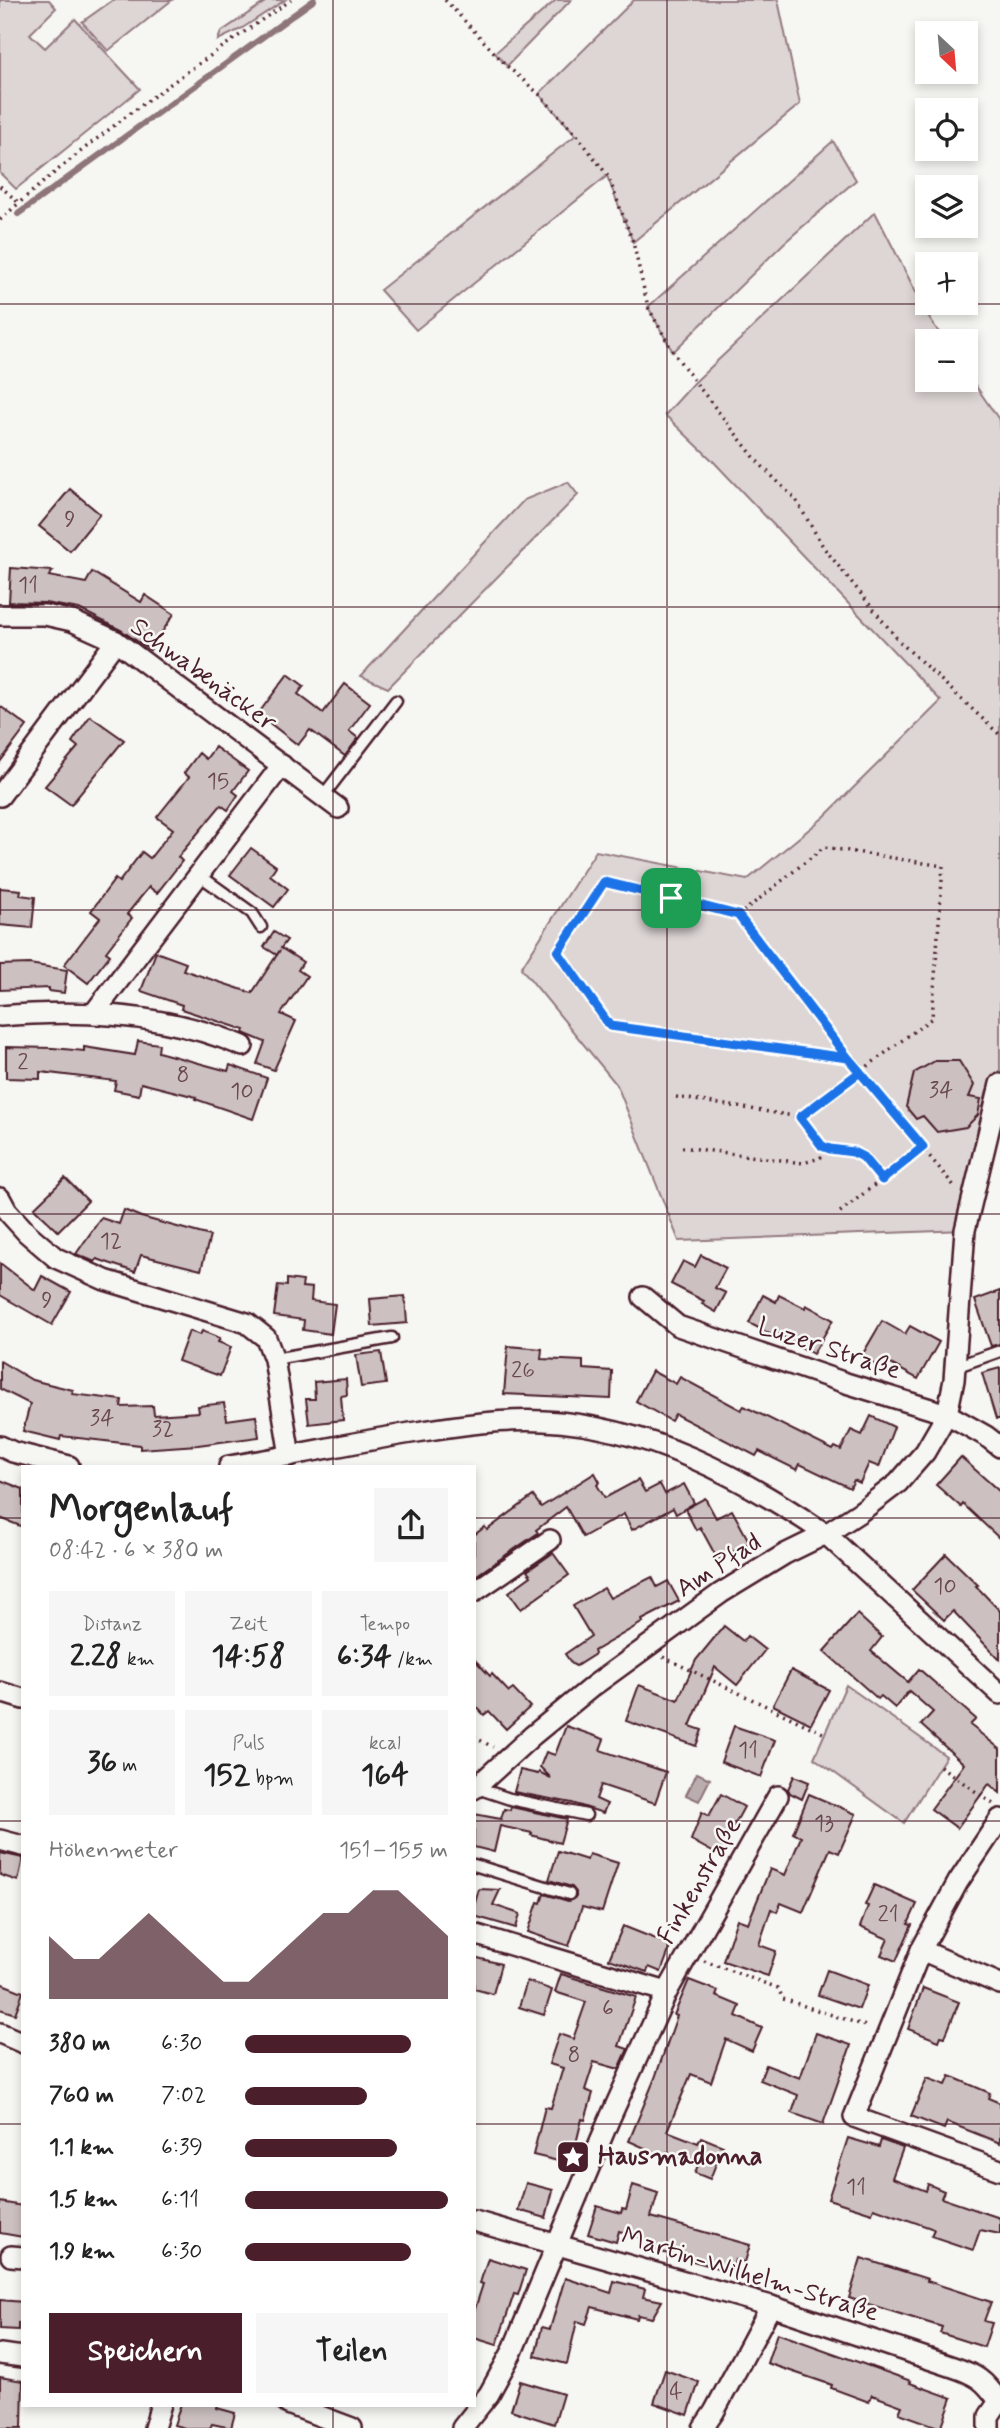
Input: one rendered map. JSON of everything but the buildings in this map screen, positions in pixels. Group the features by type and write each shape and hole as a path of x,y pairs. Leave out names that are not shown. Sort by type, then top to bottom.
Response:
{"street":[{"name":"Schwabenäcker","path":"0,615 45,615 72,621 116,641 331,802"},
{"path":"0,796 116,641"},
{"path":"94,1013 282,765"},
{"path":"0,1016 94,1013 213,1033 243,1046"},
{"name":"Am Pfad","path":"476,1787 542,1727 593,1686 721,1593 785,1554 826,1534 898,1483 925,1452 947,1414 955,1367 965,1230 1000,1084"},
{"path":"0,1198 7,1211 27,1233 56,1258 105,1280 247,1323 266,1338 274,1359 290,1456"},
{"name":"Luzer Straße","path":"643,1297 678,1325 846,1383 947,1414 1000,1447"},
{"path":"235,1465 470,1423 544,1421 603,1428 659,1444 706,1464 794,1512 826,1534 1000,1694"},
{"path":"0,1446 13,1452 65,1465"},
{"path":"476,1591 550,1540"},
{"path":"0,1692 21,1698"},
{"name":"Finkenstraße","path":"462,2428 489,2394 512,2351 667,1993 778,1796"},
{"path":"1000,1819 958,1882 920,1950 854,2118 1000,2170"},
{"path":"0,1840 21,1845"},
{"path":"476,1935 667,1993"},
{"path":"920,1950 1000,1984"},
{"name":"Martin-Wilhelm-Straße","path":"476,2222 771,2306 974,2374 985,2382 1000,2400"},
{"path":"702,2428 714,2412 771,2306"},
{"path":"0,2354 21,2357"},
{"path":"989,2428 989,2416 1000,2400"},
{"path":"155,2428 160,2407"},
{"path":"296,2407 352,2428"}],"lane":[{"name":"Schwabenäcker","path":"331,802 396,701"},
{"path":"199,875 252,913 261,927"},
{"path":"274,1359 392,1338"},
{"path":"955,1367 1000,1351"},
{"path":"476,1788 510,1799 586,1815"},
{"path":"476,1866 569,1895"}],"path":[{"path":"0,220 151,96 291,0"},
{"path":"445,0 577,135 608,176 633,242 648,307 673,352 695,382 758,462 796,500 824,548 899,641 1000,735"},
{"path":"0,186 19,204"},
{"path":"738,915 824,847 943,866 932,1018 800,1117"},
{"path":"848,1058 610,1026 558,952 604,882 738,915 848,1058 959,1191 974,1191"},
{"path":"676,1097 800,1117 822,1146 853,1152 863,1157 882,1180"},
{"path":"682,1147 803,1163 820,1158 830,1149"},
{"path":"840,1212 923,1147"},
{"path":"645,1649 825,1734"},
{"path":"940,1766 1000,1810"},
{"path":"688,1955 778,1988 783,1999 887,2033"}],"shaded area":[{"path":"0,0 49,0 56,8 30,34 45,48 75,19 140,89 16,189 0,173"},
{"path":"113,0 172,0 108,51 82,22"},
{"path":"268,0 285,0 241,29 218,40 221,32"},
{"path":"556,0 571,0 507,66 495,53"},
{"path":"634,0 778,0 800,104 633,242 607,176 416,330 380,290 576,135 539,94"},
{"path":"833,141 856,180 784,243 673,352 648,307"},
{"path":"875,212 915,291 915,315 927,315 937,329 915,329 915,392 978,392 978,389 1000,421 1000,1084 965,1230 679,1241 617,1085 521,968 596,851 747,880 824,817 941,701 712,460 665,415 695,382"},
{"path":"568,482 578,495 388,688 361,676 524,500"},
{"path":"846,1685 946,1756 904,1823 814,1758"},
{"path":"697,1773 710,1779 699,1801 686,1795"}],"waterway":[{"path":"18,214 314,0"}],"place":[{"name":"Hausmadonna","path":"573,2157"}],"route":[{"path":"671,898 604,882 558,952 610,1026 848,1058 923,1147 882,1180 863,1157 853,1152 822,1146 800,1117 860,1072 738,915 671,898"}]}
